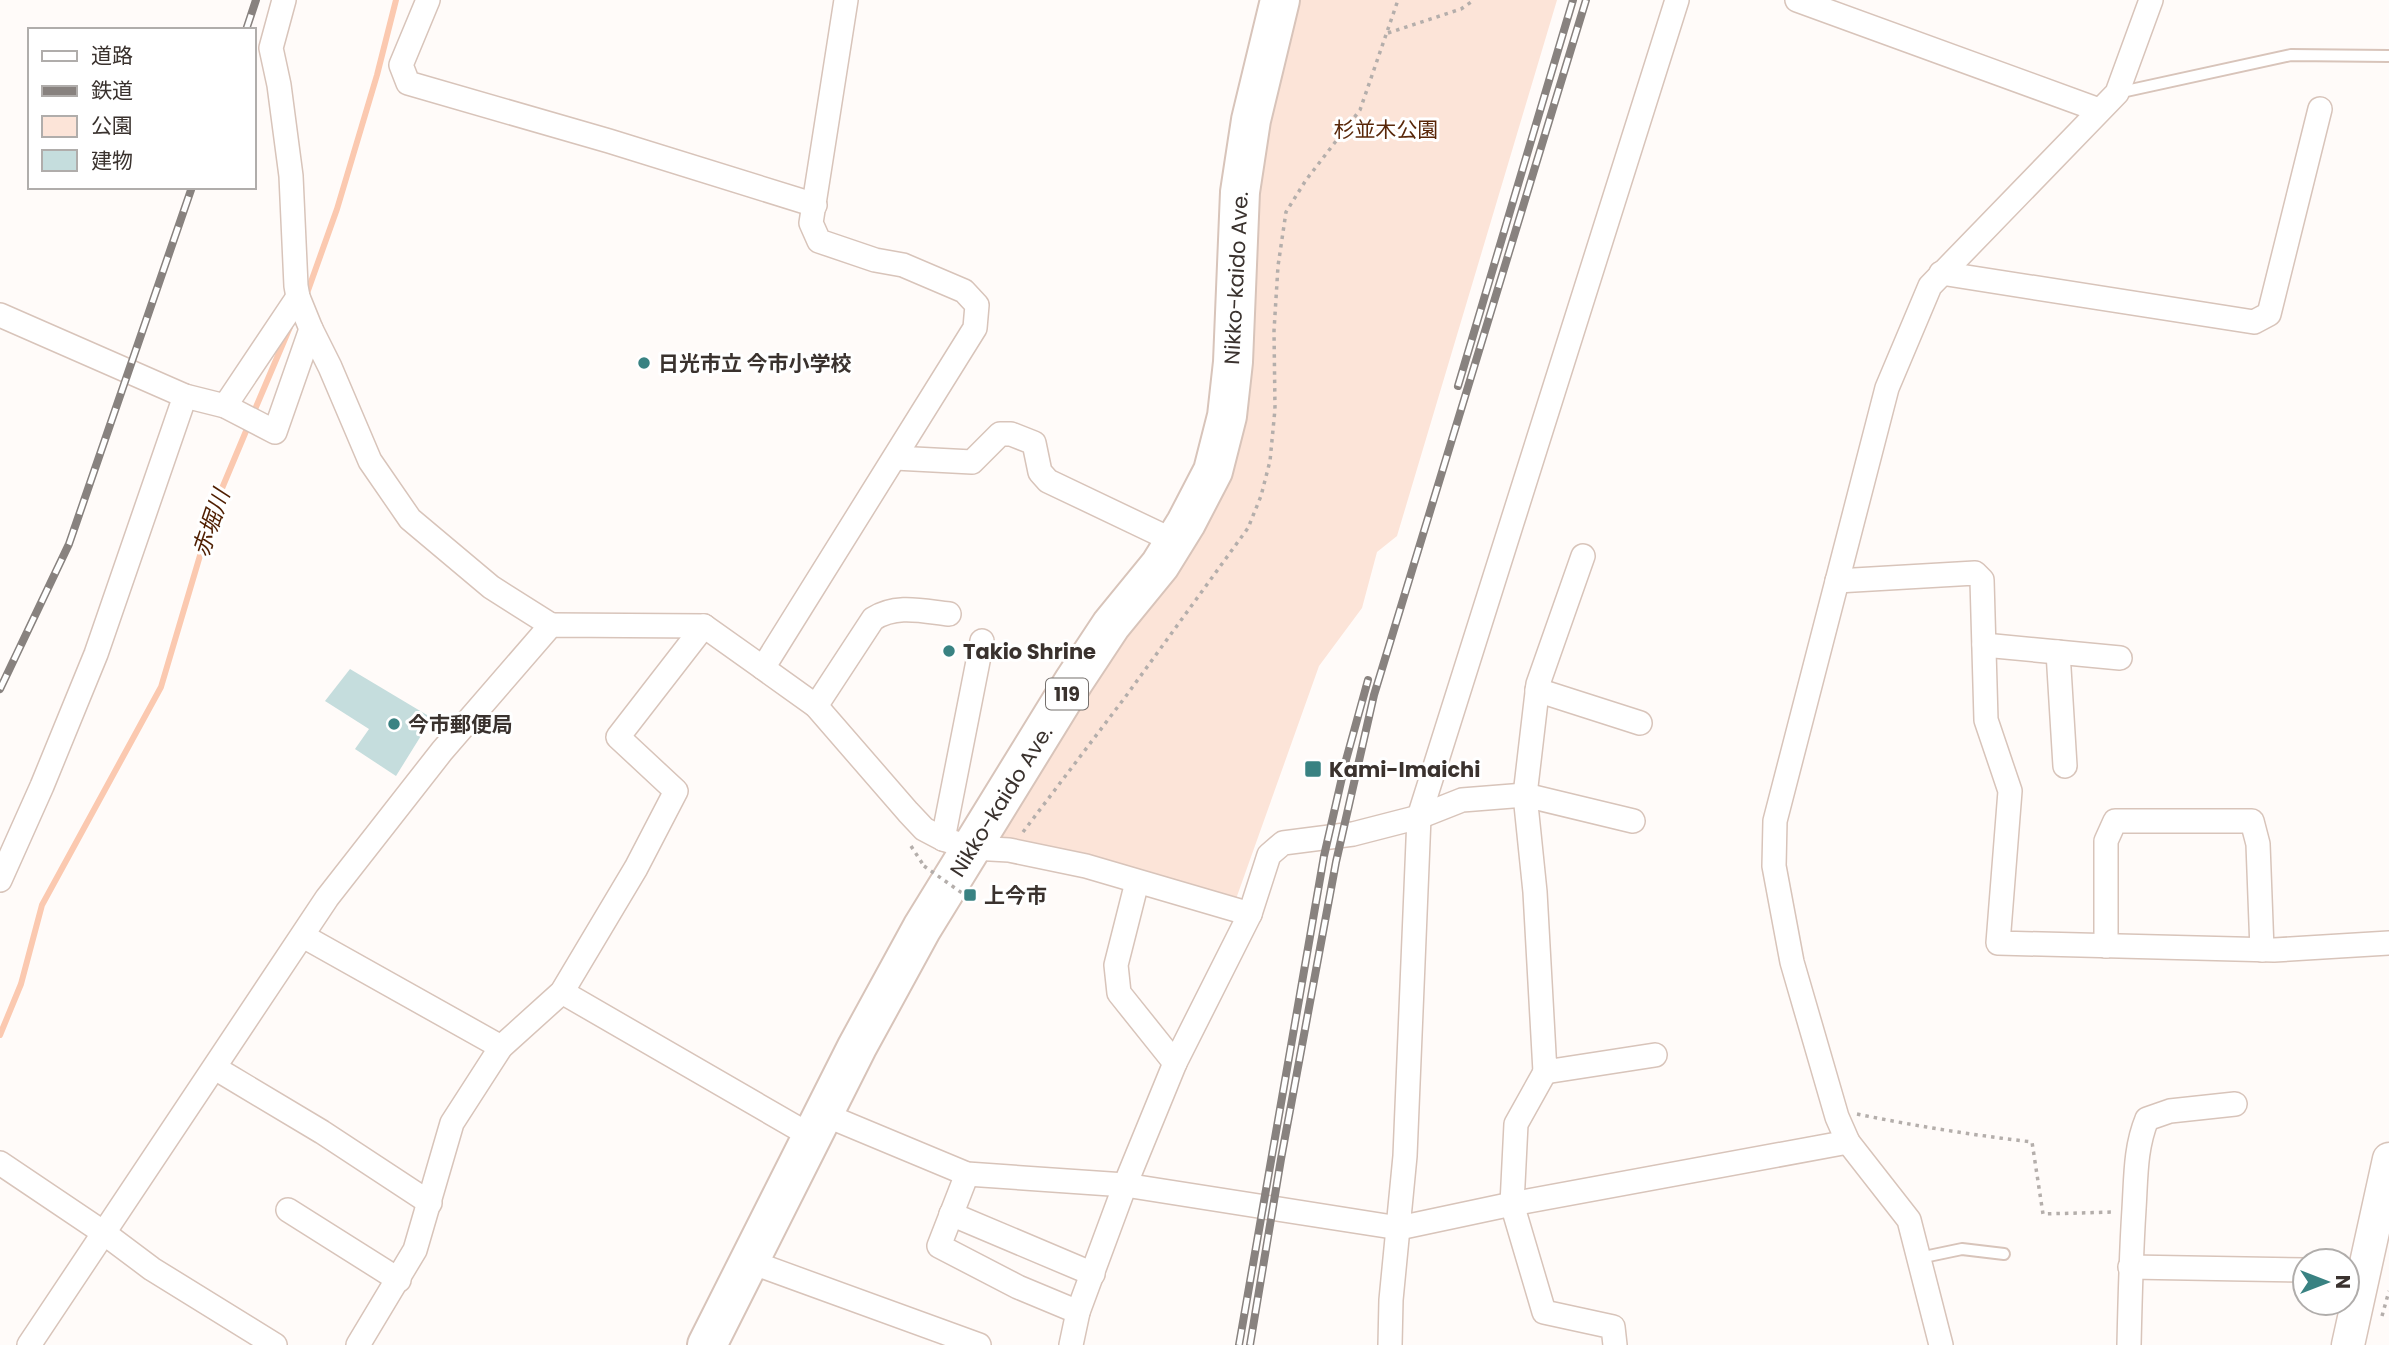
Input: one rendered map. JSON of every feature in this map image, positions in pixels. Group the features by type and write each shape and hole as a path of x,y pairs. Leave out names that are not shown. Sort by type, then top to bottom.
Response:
{"highway":[{"name":"Nikko-kaido Ave.","path":"707,1345 856,1047 922,928 958,844 1111,625 1160,565 1213,471 1227,416 1233,362 1240,192 1251,120 1280,0"}],"main road":[{"path":"2361,1255 2389,1159"},
{"path":"2348,1345 2351,1317"}],"street":[{"path":"284,0 271,48 279,85 291,176 298,297 370,461 410,519 491,587 551,625 704,626 816,706 924,829 958,844 1009,850 1086,866 1250,914"},
{"path":"428,0 401,65 408,83 609,141 815,205"},
{"path":"763,668 975,328 977,305 964,290 903,265 875,260 819,241 811,223 846,0"},
{"path":"1390,1345 1391,1300 1405,1156 1419,817 1677,0"},
{"path":"1797,0 2099,110"},
{"path":"1941,1345 1909,1220 1848,1142 1837,1118 1792,962 1774,866 1775,821 1887,388 1930,286 2117,93 2151,0"},
{"path":"1941,273 2254,322 2269,314 2320,109"},
{"path":"232,410 298,297"},
{"path":"0,315 186,396 232,410 275,432 311,329"},
{"path":"0,880 96,654 186,396"},
{"path":"895,458 972,462 1000,434 1011,434 1034,443 1040,472 1048,481 1174,541"},
{"path":"1583,556 1537,690 1525,795 1535,892 1545,1072 1516,1124 1513,1205 1544,1312 1613,1327 1615,1345"},
{"path":"1837,581 1975,573 1982,580 1986,720 2011,791 1998,943 2262,950 2389,943"},
{"path":"816,706 873,619 886,611 949,614"},
{"path":"29,1345 327,898 442,751 551,625"},
{"path":"358,1345 415,1250 452,1123 502,1047 562,992 636,868 676,791 618,737 704,626"},
{"path":"958,844 982,641"},
{"path":"1984,645 2120,658"},
{"path":"2059,652 2064,766"},
{"path":"1537,690 1640,723"},
{"path":"1071,1345 1079,1312 1125,1185 1175,1063 1250,914 1269,855 1283,843 1353,834 1419,817 1462,800 1525,795 1633,821"},
{"path":"2106,946 2106,841 2115,821 2252,821 2258,844 2262,950"},
{"path":"1137,882 1116,965 1119,993 1175,1063"},
{"path":"303,936 502,1047"},
{"path":"562,992 817,1125 967,1174 1125,1185 1399,1228 1848,1142"},
{"path":"1545,1072 1654,1055"},
{"path":"215,1068 322,1132 430,1203"},
{"path":"2129,1345 2130,1267 2139,1139 2147,1119 2170,1111 2235,1104"},
{"path":"0,1163 152,1269 275,1345"},
{"path":"967,1174 939,1246 1018,1287 1079,1312"},
{"path":"288,1210 399,1280"},
{"path":"951,1213 1093,1274"},
{"path":"748,1261 979,1345"},
{"path":"2130,1267 2291,1270"}],"lane":[{"path":"2117,93 2291,55 2389,56"},
{"path":"1919,1258 1962,1249 2004,1254"}],"path":[{"path":"1388,33 1461,9 1474,0"},
{"path":"906,838 924,866 962,893"},
{"path":"1837,1118 1853,1114 1935,1130 1963,1131 2032,1142 2043,1214 2134,1211"}],"green space":[{"name":"杉並木公園","path":"1290,0 1557,0 1397,536 1377,552 1362,608 1319,666 1236,899 984,842 1216,482 1244,192"}],"building":[{"name":"今市郵便局","path":"350,669 432,718 396,776 355,749 369,729 325,701"}],"waterway":[{"name":"赤堀川","path":"306,296 337,209 396,0"},
{"name":"赤堀川","path":"253,414 290,327"},
{"name":"赤堀川","path":"0,1035 21,984 42,905 161,687 215,505 249,424"}],"railway":[{"path":"247,28 256,0"},
{"path":"1458,386 1573,0"},
{"path":"1250,1345 1336,862 1374,695 1586,0"},
{"path":"0,689 69,544 191,189"},
{"path":"1239,1345 1324,856 1368,680"}],"place":[{"name":"日光市立 今市小学校","path":"644,363"},
{"name":"Takio Shrine","path":"949,651"},
{"name":"今市郵便局","path":"394,724"},
{"name":"Kami-Imaichi","path":"1313,769"},
{"name":"上今市","path":"970,895"}]}
